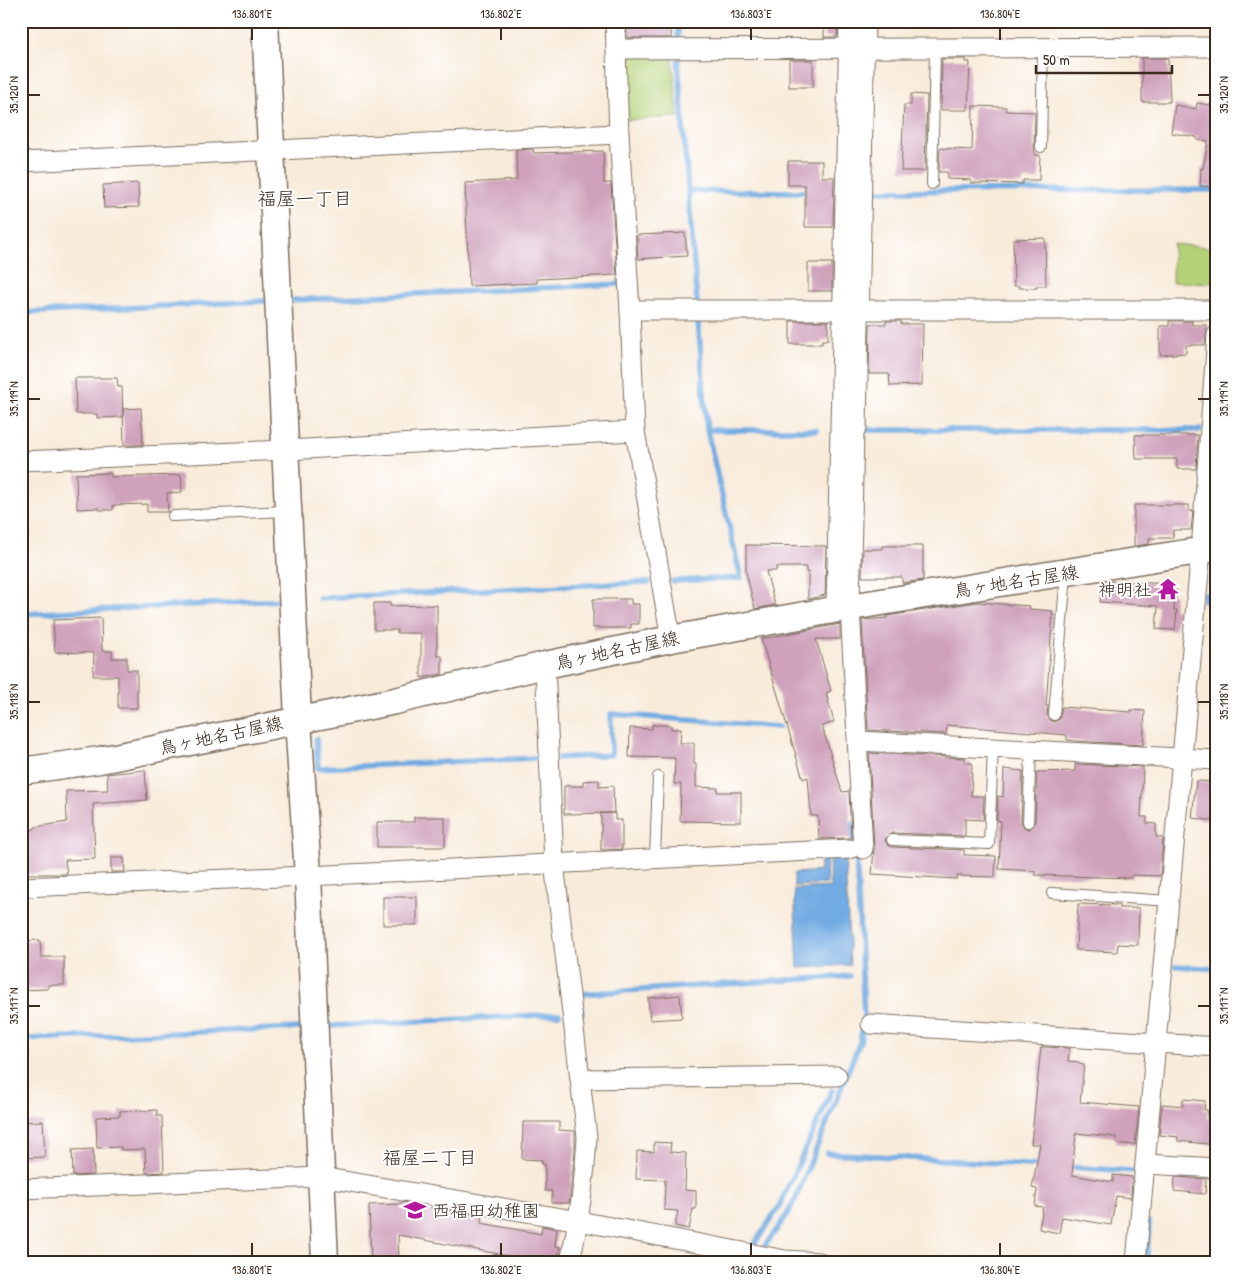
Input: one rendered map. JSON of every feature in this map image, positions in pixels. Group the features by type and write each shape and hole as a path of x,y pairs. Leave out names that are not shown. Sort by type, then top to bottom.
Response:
{"street":[{"path":"266,21 325,1262"},
{"path":"615,21 619,134 630,310 634,431 672,639"},
{"path":"21,887 308,876 856,849 858,741 843,609 854,433 857,427 851,310 856,48 849,21"},
{"path":"856,48 865,21"},
{"path":"616,49 1217,47"},
{"path":"21,162 619,134"},
{"path":"630,310 1217,310"},
{"path":"1136,1262 1182,758 1209,549 1217,335"},
{"path":"21,461 286,450 634,431"},
{"name":"鳥ヶ地名古屋線","path":"21,771 100,760 395,701 545,665 672,639 1209,549"},
{"path":"545,665 554,863 587,1137 586,1169 579,1221 570,1262"},
{"path":"858,741 1217,760"},
{"path":"871,1024 1217,1047"},
{"path":"580,1079 837,1076"},
{"path":"1146,1164 1217,1168"},
{"path":"21,1189 321,1177 579,1221 785,1261 820,1262"}],"lane":[{"path":"932,184 935,48"},
{"path":"1041,147 1043,48"},
{"path":"173,516 288,511"},
{"path":"1054,715 1066,573"},
{"path":"892,840 989,844 993,748"},
{"path":"1028,822 1031,750"},
{"path":"655,858 658,777"},
{"path":"1052,893 1170,901"}],"green space":[{"path":"633,55 672,55 678,117 627,120 625,61"},
{"path":"1173,244 1216,248 1213,283 1172,282"}],"water":[{"path":"845,857 850,965 798,968 794,889 830,887 829,858"},
{"path":"819,858 826,858 827,884 794,886 794,873 820,871"}],"building":[{"path":"626,21 671,21 671,38 627,38"},
{"path":"824,26 838,26 837,37 824,37"},
{"path":"1142,58 1168,58 1170,102 1142,102"},
{"path":"942,59 966,59 966,62 970,62 968,110 941,110"},
{"path":"789,60 813,60 813,87 789,87"},
{"path":"911,94 927,95 925,171 901,171 904,105 911,105"},
{"path":"1197,103 1217,106 1217,187 1200,186 1201,168 1203,169 1208,141 1197,140 1197,137 1171,133 1175,105 1196,109"},
{"path":"973,106 1006,107 1006,111 1035,112 1034,147 1035,155 1040,155 1039,180 1023,180 1023,184 971,183 971,180 947,179 947,172 939,172 940,148 972,150"},
{"path":"533,149 534,153 603,151 604,183 611,183 617,275 537,279 537,283 469,286 465,183 517,180 516,150"},
{"path":"788,161 822,161 822,177 834,177 833,227 805,227 805,185 788,185"},
{"path":"138,183 139,207 104,208 103,185"},
{"path":"685,233 687,256 638,259 637,235"},
{"path":"1045,238 1046,286 1019,288 1019,286 1014,286 1013,239"},
{"path":"808,263 832,263 832,291 808,291"},
{"path":"790,321 828,321 828,340 822,340 822,344 790,344"},
{"path":"886,321 901,321 901,324 923,324 922,385 890,386 889,374 869,374 870,324 886,324"},
{"path":"1169,321 1192,321 1192,325 1207,325 1205,345 1186,345 1186,353 1160,355 1160,326 1169,326"},
{"path":"75,378 117,378 118,387 122,387 123,417 97,418 97,414 76,414"},
{"path":"141,408 143,445 124,445 123,409"},
{"path":"1135,435 1198,435 1196,469 1177,469 1177,459 1136,459"},
{"path":"111,473 111,477 181,475 182,492 167,493 168,512 147,512 147,504 113,505 113,510 99,510 99,508 77,509 76,474"},
{"path":"1134,505 1189,505 1189,511 1193,511 1191,530 1173,530 1173,538 1149,538 1149,544 1134,546"},
{"path":"746,545 826,546 825,595 808,599 808,572 806,572 806,567 776,567 776,571 766,571 775,605 755,609 746,572"},
{"path":"882,546 923,546 923,580 902,583 902,577 862,577 863,549 882,549"},
{"path":"1102,582 1173,584 1172,595 1175,595 1174,610 1177,610 1175,630 1156,629 1158,606 1100,602"},
{"path":"593,599 631,599 631,604 639,604 639,624 631,624 631,628 593,628"},
{"path":"977,602 1030,606 1029,609 1053,611 1046,706 1048,706 1047,715 1050,720 1054,722 1059,719 1062,707 1131,712 1131,710 1145,711 1143,745 1076,741 1067,740 1067,735 947,725 946,734 868,730 862,620 887,618 887,616"},
{"path":"374,603 390,603 390,606 437,605 437,656 442,656 442,674 421,678 421,633 397,633 397,630 374,630"},
{"path":"101,618 102,651 112,651 112,658 127,658 127,670 137,670 137,708 118,708 118,676 93,676 94,653 55,652 53,620"},
{"path":"840,624 840,639 816,639 831,691 826,693 834,722 822,726 842,792 849,791 851,838 819,839 818,816 811,816 808,777 803,779 761,639"},
{"path":"652,725 671,725 671,729 681,729 680,743 694,743 696,787 718,788 717,792 741,792 741,822 680,821 681,784 674,784 675,758 629,757 630,728 652,729"},
{"path":"869,753 965,758 965,763 972,763 971,796 984,796 983,820 965,819 965,836 892,833 885,840 892,847 964,850 964,855 996,856 995,877 957,876 957,879 872,874 874,848"},
{"path":"1075,764 1143,767 1141,817 1147,817 1147,823 1156,824 1156,837 1163,838 1160,876 1132,875 1131,878 1035,875 1035,871 999,869 1001,821 997,820 998,796 1003,797 1004,769 1023,771 1021,822 1028,829 1035,822 1037,772 1075,771"},
{"path":"145,770 147,800 93,804 95,859 65,860 67,874 25,874 28,858 21,859 21,831 67,822 66,791 108,790 107,774"},
{"path":"599,780 599,787 613,786 614,813 564,814 564,786 583,786 583,781"},
{"path":"1196,781 1214,782 1213,790 1217,790 1217,821 1192,818"},
{"path":"601,813 615,813 615,820 622,820 622,849 601,850"},
{"path":"414,817 445,817 445,847 377,847 377,822 414,822"},
{"path":"111,858 124,858 125,872 111,872"},
{"path":"383,897 417,897 417,925 383,925"},
{"path":"1078,904 1119,905 1119,908 1139,908 1138,945 1118,944 1117,952 1076,950"},
{"path":"40,940 41,957 64,957 64,985 48,985 48,989 21,990 21,941"},
{"path":"680,995 682,1018 650,1020 648,998"},
{"path":"1041,1047 1069,1048 1068,1061 1079,1062 1079,1064 1084,1065 1080,1102 1139,1107 1135,1145 1116,1143 1116,1137 1076,1133 1072,1175 1113,1182 1113,1175 1132,1177 1131,1198 1116,1196 1111,1225 1062,1217 1059,1233 1039,1229 1043,1207 1035,1206 1037,1189 1032,1188 1040,1144 1031,1144"},
{"path":"1183,1099 1205,1101 1204,1110 1208,1110 1207,1119 1217,1120 1217,1145 1178,1141 1178,1137 1159,1135 1162,1104 1183,1106"},
{"path":"157,1110 157,1116 162,1116 164,1172 146,1173 145,1149 97,1148 96,1117 120,1116 120,1111"},
{"path":"43,1121 45,1157 23,1158 21,1156 21,1122"},
{"path":"523,1122 559,1122 559,1130 575,1131 575,1152 569,1203 552,1203 552,1191 545,1191 545,1164 542,1164 542,1160 522,1159"},
{"path":"654,1142 671,1143 670,1152 686,1153 685,1190 696,1191 696,1209 693,1209 689,1229 675,1226 678,1211 664,1210 665,1180 636,1179 637,1151 654,1152"},
{"path":"93,1149 94,1175 73,1176 72,1150"},
{"path":"1175,1177 1206,1179 1205,1194 1174,1191"},
{"name":"西福田幼稚園","path":"402,1202 483,1216 481,1223 541,1234 542,1226 557,1229 555,1246 560,1247 557,1262 541,1262 398,1235 399,1262 371,1262 369,1205 402,1204"}],"waterway":[{"path":"678,21 678,38"},
{"path":"678,60 697,302"},
{"path":"868,191 1217,190"},
{"path":"689,191 812,192"},
{"path":"293,300 620,284"},
{"path":"21,313 265,301"},
{"path":"673,581 741,578 707,430 698,320"},
{"path":"707,430 816,430"},
{"path":"865,430 1200,430"},
{"path":"319,598 649,582"},
{"path":"1204,600 1205,594 1217,596"},
{"path":"21,614 283,600"},
{"path":"559,758 611,755 611,714 779,727"},
{"path":"316,739 318,768 536,758"},
{"path":"762,1250 787,1215 795,1200 860,1042 864,1016 856,852 852,824"},
{"path":"1176,966 1217,969"},
{"path":"582,1013 579,994 850,976"},
{"path":"331,1026 559,1014"},
{"path":"21,1039 300,1028"},
{"path":"755,1243 779,1207 832,1090"},
{"path":"827,1153 1044,1166"},
{"path":"1066,1167 1133,1171"},
{"path":"1147,1262 1149,1222"}],"place":[{"name":"神明社","path":"1168,589"},
{"name":"西福田幼稚園","path":"415,1210"}],"district":[{"name":"福屋一丁目","path":"305,198"},
{"name":"福屋二丁目","path":"430,1157"}]}
